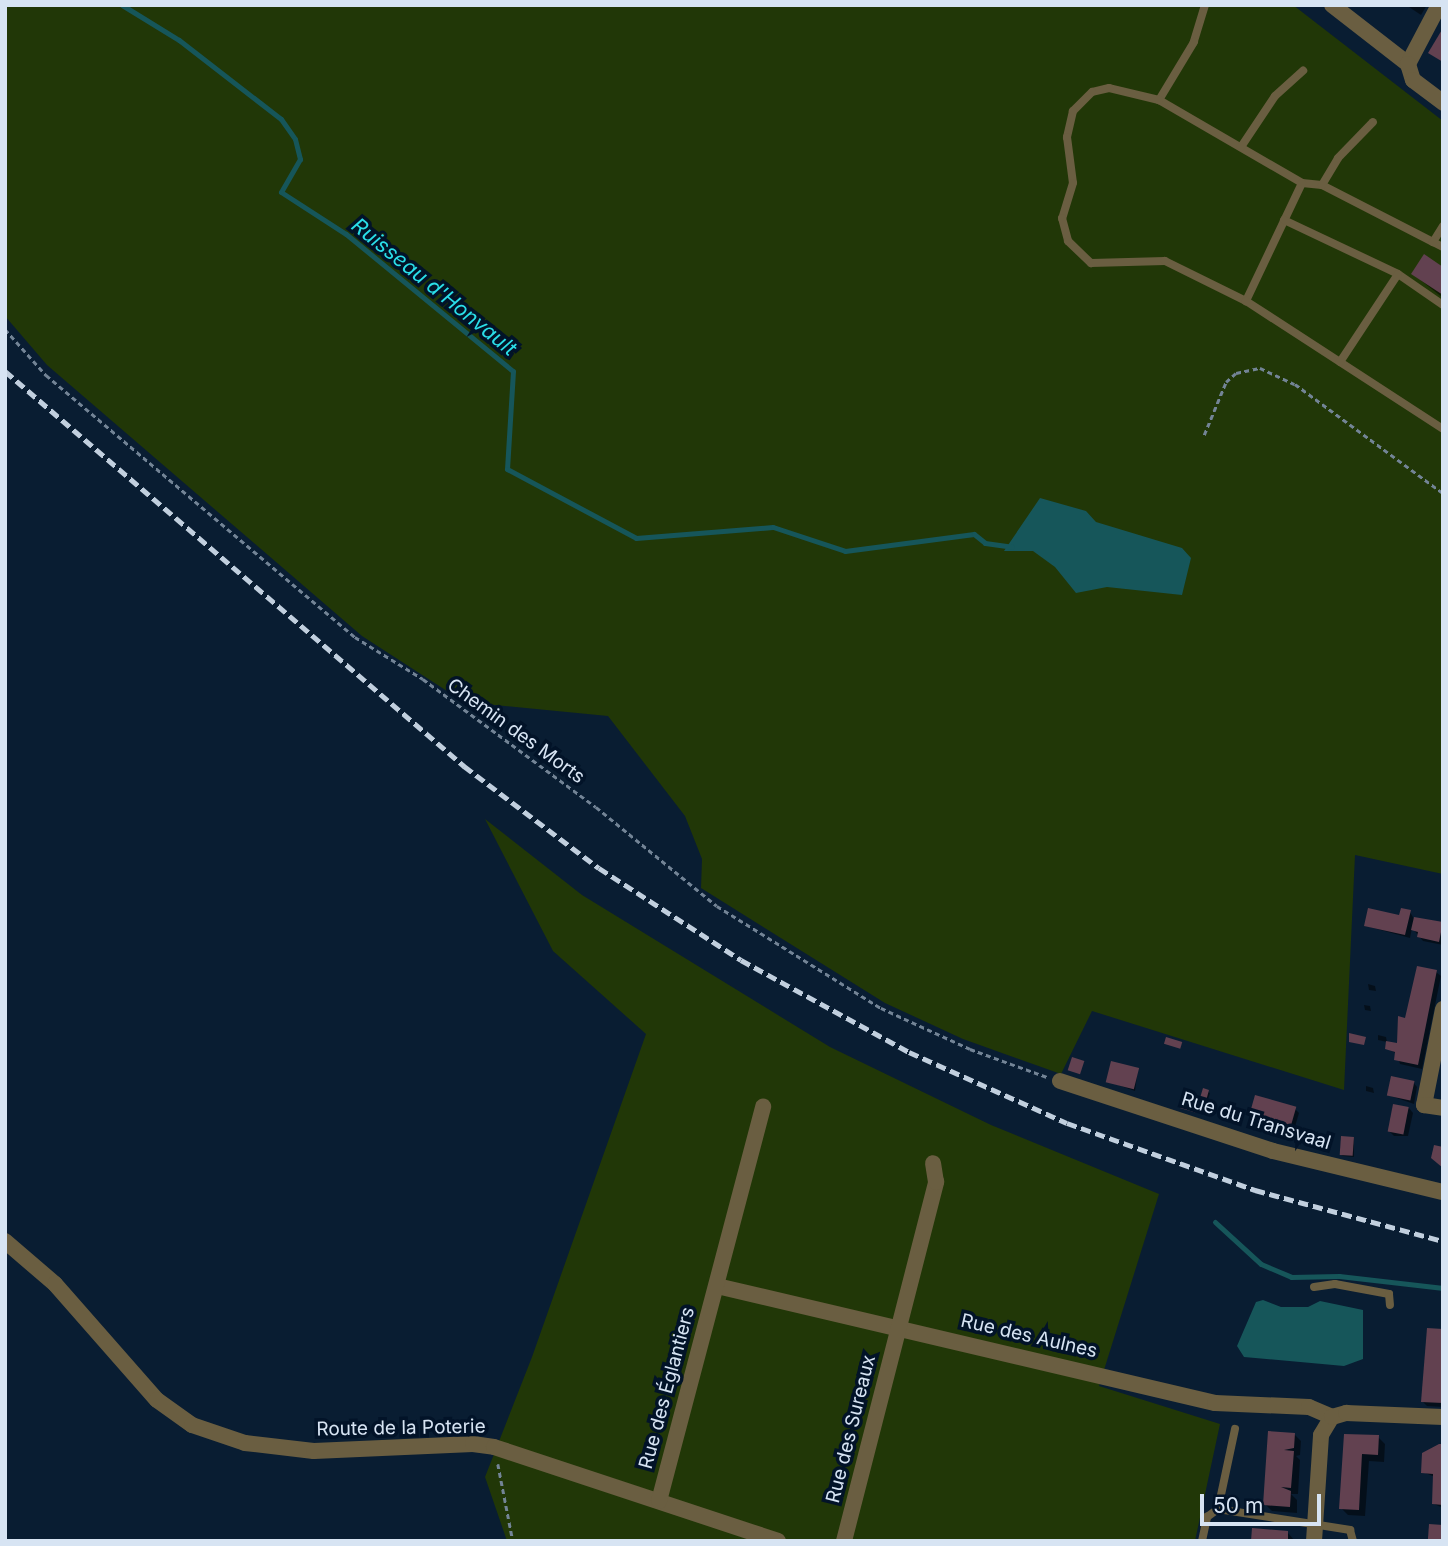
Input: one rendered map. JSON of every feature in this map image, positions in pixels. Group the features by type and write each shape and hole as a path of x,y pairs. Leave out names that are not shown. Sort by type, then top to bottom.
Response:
{"street":[{"path":"1332,5 1408,64 1413,80 1443,103"},
{"path":"1408,64 1439,5"},
{"path":"1443,1009 1424,1105 1443,1108"},
{"name":"Rue du Transvaal","path":"1060,1082 1273,1151 1443,1192"},
{"name":"Rue des Églantiers","path":"659,1501 763,1106"},
{"name":"Rue des Sureaux","path":"844,1541 936,1182 933,1163"},
{"name":"Route de la Poterie","path":"5,1241 55,1284 157,1400 192,1425 245,1443 314,1451 494,1447 778,1541"},
{"name":"Rue des Aulnes","path":"717,1286 1215,1403 1309,1407 1332,1417"},
{"path":"1314,1534 1321,1435 1332,1417 1346,1413 1443,1417"}],"lane":[{"path":"1159,100 1194,42 1205,5"},
{"path":"1241,147 1275,96 1303,71"},
{"path":"1443,247 1322,185 1302,183 1159,100 1109,88 1092,92 1073,111 1067,137 1073,183 1062,218 1068,241 1091,263 1165,261 1246,301 1443,429"},
{"path":"1322,185 1338,158 1373,122"},
{"path":"1246,301 1302,183"},
{"path":"1284,220 1398,274 1443,305"},
{"path":"1433,242 1443,226"},
{"path":"1340,362 1398,274"},
{"path":"1314,1287 1335,1284 1389,1294 1390,1305"},
{"path":"1202,1541 1207,1517 1218,1509 1235,1429"},
{"path":"1218,1509 1314,1534 1350,1530 1353,1541"}],"path":[{"name":"Chemin des Morts","path":"5,329 64,392 355,637 423,679 596,807 717,906 881,1008 970,1049 1060,1082"},
{"path":"1204,435 1226,382 1236,373 1260,368 1295,384 1443,494"},
{"path":"494,1447 513,1541"}],"shaded area":[{"path":"5,5 1293,5 1443,121 1443,874 1355,855 1344,1090 1092,1011 1061,1074 963,1039 885,1003 701,888 702,859 685,816 608,716 464,702 362,636 47,365 5,316"},
{"path":"1040,498 1086,511 1096,522 1182,548 1191,558 1182,595 1107,587 1076,593 1055,567 1033,551 1004,551"},
{"path":"485,819 582,895 830,1047 991,1125 1159,1194 1099,1386 1220,1424 1195,1541 507,1541 485,1477 532,1357 646,1034 553,951"},
{"path":"1263,1300 1281,1307 1308,1307 1320,1301 1363,1310 1363,1359 1344,1366 1244,1357 1237,1346 1256,1302"}],"building":[{"path":"1443,28 1443,62 1428,53"},
{"path":"1424,254 1443,267 1443,295 1411,274"},
{"path":"1368,908 1399,915 1401,908 1411,910 1405,935 1364,926"},
{"path":"1414,917 1443,922 1439,942 1417,937 1418,932 1411,930"},
{"path":"1417,966 1437,970 1418,1065 1394,1060 1395,1052 1385,1049 1386,1041 1397,1043 1398,1016 1405,1018"},
{"path":"1349,1033 1366,1037 1364,1045 1349,1042"},
{"path":"1166,1037 1182,1042 1180,1049 1164,1044"},
{"path":"1072,1057 1084,1061 1080,1074 1068,1070"},
{"path":"1111,1061 1139,1068 1134,1089 1106,1082"},
{"path":"1391,1076 1414,1081 1410,1101 1387,1096"},
{"path":"1203,1088 1209,1090 1206,1101 1200,1099 1197,1113 1180,1108 1184,1094 1200,1098"},
{"path":"1255,1095 1296,1107 1291,1126 1249,1114"},
{"path":"1393,1104 1409,1107 1403,1135 1388,1131"},
{"path":"1341,1136 1354,1137 1353,1156 1340,1155"},
{"path":"1434,1145 1443,1147 1443,1168 1431,1158"},
{"path":"1427,1328 1443,1329 1443,1403 1421,1402"},
{"path":"1268,1431 1295,1433 1294,1448 1284,1450 1294,1451 1291,1488 1281,1487 1291,1491 1290,1507 1263,1505"},
{"path":"1344,1434 1379,1435 1378,1455 1362,1454 1359,1510 1339,1509"},
{"path":"1443,1444 1443,1505 1432,1504 1433,1474 1421,1473 1422,1453"},
{"path":"1429,1524 1443,1525 1442,1541 1428,1541"},
{"path":"1252,1528 1288,1531 1288,1541 1251,1541"}],"waterway":[{"name":"Ruisseau d'Honvault","path":"122,5 179,40 281,119 295,139 300,159 281,192 346,234 513,371 507,469 636,538 773,527 845,551 974,534 985,543 1012,547"},
{"path":"1215,1222 1261,1264 1291,1277 1339,1276 1443,1288"}],"railway":[{"path":"5,371 464,766 599,868 741,960 909,1052 1067,1123 1255,1190 1443,1241"}]}
